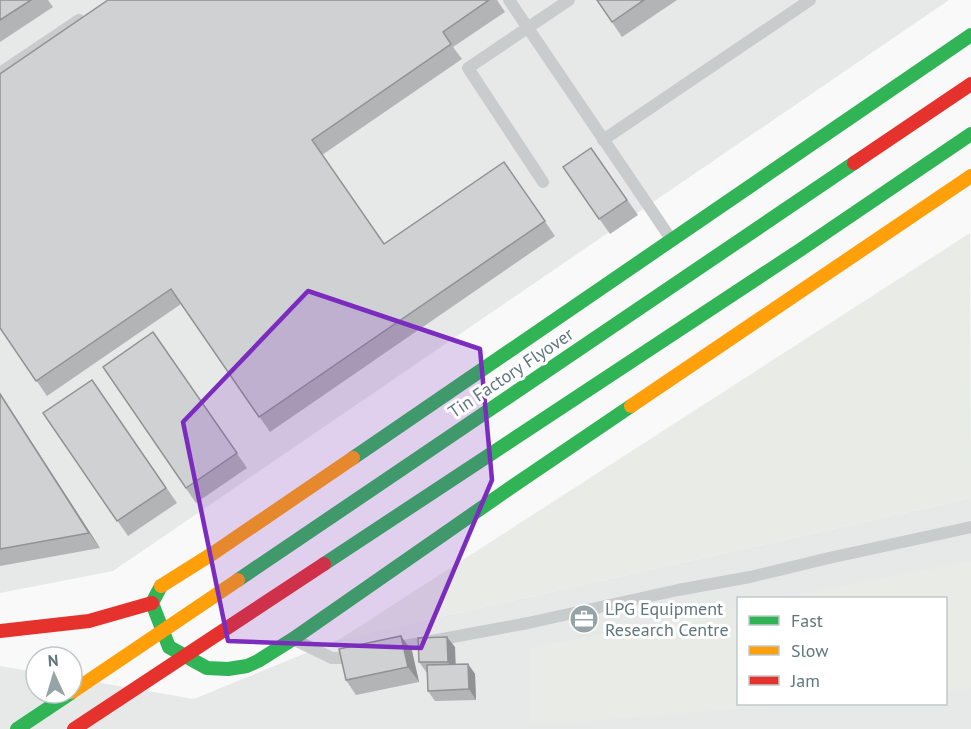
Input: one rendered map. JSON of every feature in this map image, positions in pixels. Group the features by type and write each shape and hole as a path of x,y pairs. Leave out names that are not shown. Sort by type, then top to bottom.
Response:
{"main road":[{"path":"0,631 89,621 152,603 161,586 234,539 971,35"},
{"name":"Tin Factory Flyover","path":"84,685 971,84"},
{"path":"74,729 790,257 971,134"},
{"path":"152,603 170,647 207,668 228,669 247,666 258,661 971,176"},
{"name":"Tin Factory Flyover","path":"17,729 54,705"}],"lane":[{"path":"509,0 671,240"},
{"path":"543,182 468,68 568,0"},
{"path":"603,140 810,0"},
{"path":"0,73 89,13"},
{"path":"293,639 332,658 342,658 528,623 678,590 750,578 971,527"}],"highlighted area":[{"path":"308,291 480,349 492,480 421,648 228,641 183,422"}],"shaded area":[{"path":"0,0 949,0 113,571 0,593"},
{"path":"970,233 971,498 340,639"},
{"name":"LPG Equipment Research Centre","path":"971,498 971,729 0,729 0,666 24,670 24,705 84,705 84,680 194,699 340,639"},
{"path":"971,561 971,688 947,691 947,597 785,597"},
{"path":"737,607 737,705 783,705 575,722 529,722 529,648"}],"building":[{"path":"0,0 31,0 0,20"},
{"path":"108,0 489,0 443,32 451,44 312,140 384,244 504,162 545,221 259,417 171,289 36,381 0,328 0,74"},
{"path":"597,0 644,0 612,22"},
{"path":"591,148 627,200 599,219 563,167"},
{"path":"153,332 237,453 186,488 103,367"},
{"path":"92,380 166,488 117,521 43,413"},
{"path":"0,394 89,533 0,549"},
{"path":"401,636 408,667 346,680 339,649"},
{"path":"447,637 448,662 419,662 418,638"},
{"path":"468,664 469,689 428,691 427,665"}],"traffic: fast":[{"path":"353,458 971,35"},
{"path":"324,564 800,250 971,134"},
{"path":"238,580 854,163"},
{"path":"161,586 152,603 169,647 207,668 228,669 247,666 293,639 631,406"},
{"path":"17,729 53,705"}],"traffic: slow":[{"path":"631,406 971,176"},
{"path":"161,586 353,458"},
{"path":"84,684 238,580"}],"traffic: jam":[{"path":"854,163 971,84"},
{"path":"74,729 324,564"},
{"path":"0,631 89,621 152,603"}],"place":[{"name":"LPG Equipment Research Centre","path":"584,619"}]}
